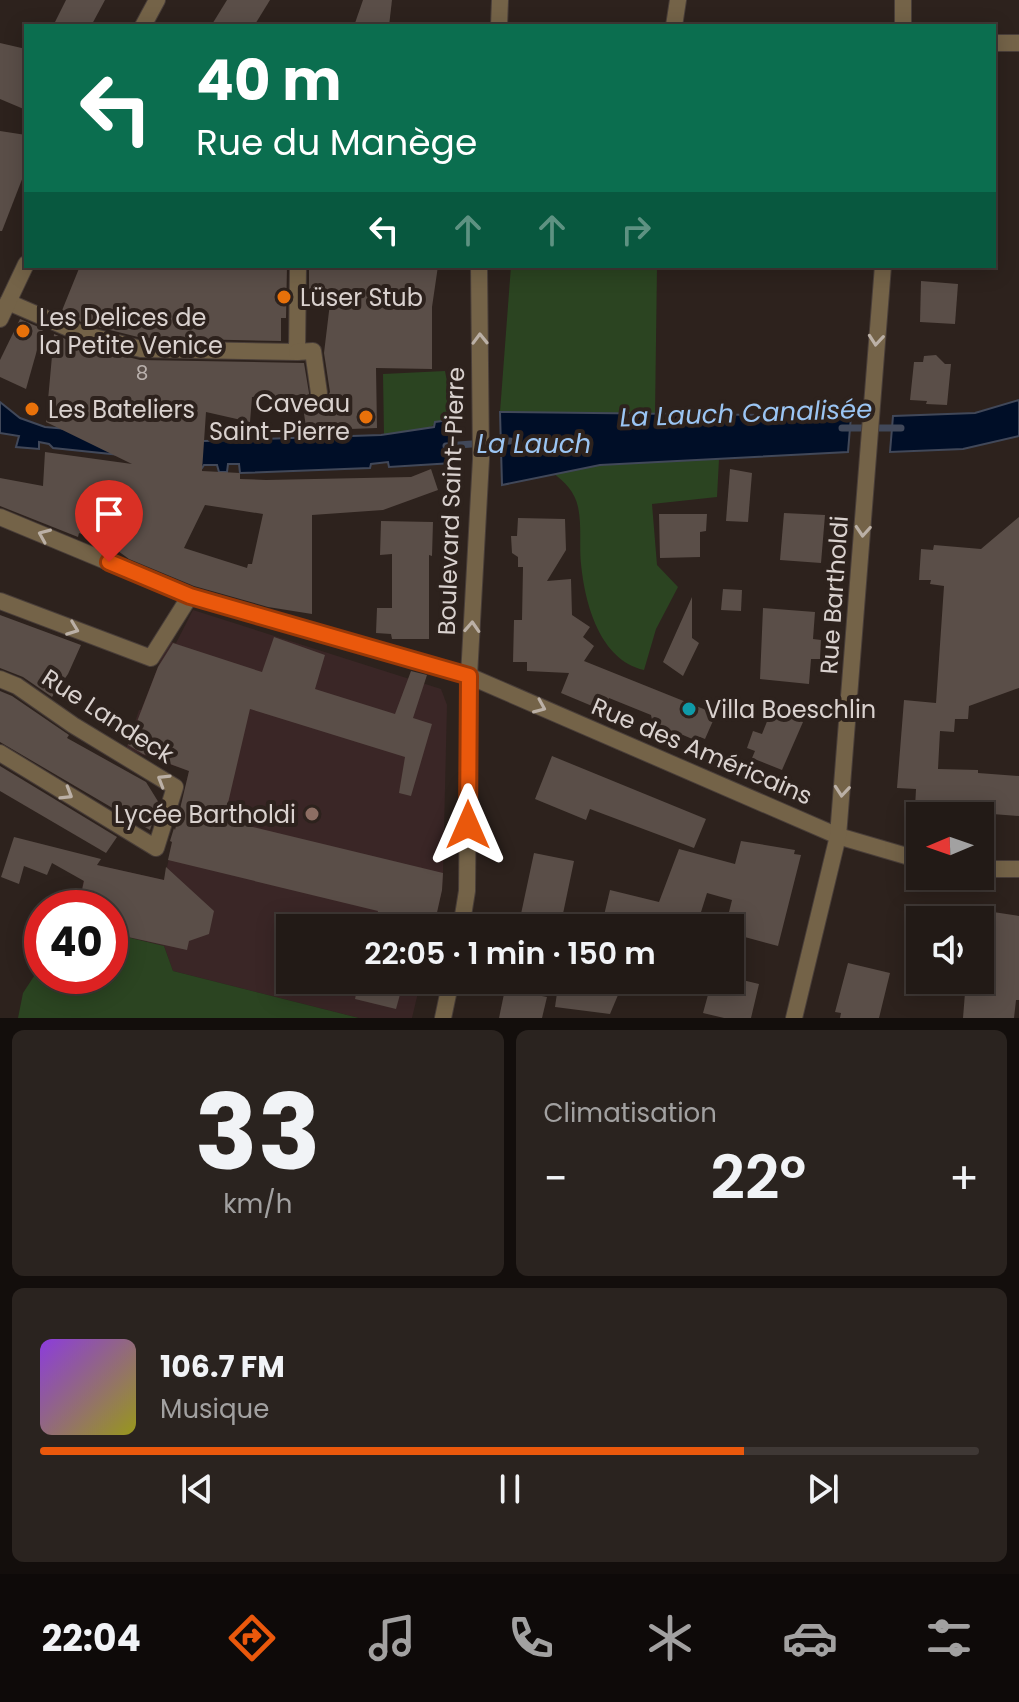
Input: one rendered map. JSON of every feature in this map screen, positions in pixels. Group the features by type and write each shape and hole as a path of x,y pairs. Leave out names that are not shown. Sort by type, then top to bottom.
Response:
{"street":[{"path":"144,24 157,0"},
{"path":"499,24 500,0"},
{"path":"674,24 678,0"},
{"path":"903,0 903,24"},
{"path":"996,43 1019,43"},
{"path":"0,319 24,268"},
{"path":"297,352 298,268"},
{"name":"Boulevard Saint-Pierre","path":"463,914 467,891 469,676 481,459 479,268"},
{"name":"Rue Bartholdi","path":"794,1018 838,836 883,268"},
{"path":"8,302 82,334 141,349 313,351 319,393"},
{"name":"Rue des Américains","path":"0,517 190,596 469,676 838,836 906,856"},
{"path":"0,601 151,658 190,596"},
{"name":"Rue Landeck","path":"0,679 17,686 73,725 175,787 156,848 0,753"},
{"path":"994,869 1019,869"},
{"path":"443,1018 448,994"}],"shaded area":[{"name":"Lycée Bartholdi","path":"193,610 441,689 447,705 443,873 436,914 276,914 276,994 418,994 412,1018 359,1018 173,971 164,946 128,937 128,890 82,890 87,863 164,880 189,771 126,749 168,641 176,643"}],"green space":[{"path":"511,268 657,268 655,414 500,412"},
{"path":"445,371 452,408 446,416 422,429 384,435 383,374"},
{"path":"719,459 717,497 652,504 657,565 678,587 656,629 644,670 616,655 598,628 586,596 577,502 569,488 553,473 600,465"},
{"path":"128,937 164,946 173,971 359,1018 18,1018 23,993 128,994"}],"water":[{"path":"1019,400 1019,436 963,449 890,452 893,416 975,413"},
{"name":"La Lauch","path":"0,402 20,418 45,427 204,441 381,435 434,427 435,422 454,417 453,463 389,467 388,462 371,464 370,468 240,473 239,464 228,464 227,472 219,472 217,465 169,469 140,457 53,448 39,442 39,449 16,447 19,436 0,433"},
{"name":"La Lauch","path":"500,412 851,416 848,452 600,465 502,485"}],"building":[{"path":"66,0 105,0 92,24 54,24"},
{"path":"227,0 270,0 255,24 212,24"},
{"path":"363,0 392,0 389,24 355,24"},
{"path":"0,43 24,49 24,109 0,99"},
{"path":"0,131 24,135 24,174 0,231"},
{"path":"79,268 287,268 286,318 281,318 281,341 142,338 86,324 61,313"},
{"path":"309,268 438,268 432,307 432,369 376,368 377,428 350,429 350,437 308,439 301,395 252,397 250,422 206,412 202,471 240,473 240,479 266,480 411,477 431,469 438,490 383,510 312,515 312,614 268,607 194,586 129,559 118,551 119,547 79,533 78,537 0,506 0,478 43,486 45,452 132,464 46,422 54,334 79,345 140,360 304,363 310,399 316,403 325,402 330,392 324,353 330,303 309,301","holes":["205,505 263,514 252,564 248,564 247,568 184,548"]},
{"path":"921,281 958,284 955,324 920,322"},
{"path":"20,319 43,329 26,389 0,377 0,360"},
{"path":"936,355 945,364 951,364 947,405 910,400 914,362 923,362 924,356"},
{"path":"730,469 752,473 748,522 726,521"},
{"path":"784,513 825,515 821,563 780,560"},
{"path":"659,514 707,514 706,531 700,532 700,557 660,558"},
{"path":"1019,517 1019,688 969,706 968,719 955,719 954,732 940,731 938,769 978,770 978,773 1019,776 1019,816 994,814 994,802 915,802 916,789 897,788 904,700 936,703 944,586 930,584 931,580 919,580 921,549 933,550 934,545 981,549"},
{"path":"518,518 565,519 566,550 547,581 571,579 572,615 590,627 583,637 594,646 584,661 716,714 705,739 700,737 697,741 682,737 653,724 651,715 609,698 604,711 561,693 569,673 527,671 527,662 513,662 514,620 522,620 523,567 518,567 518,557 512,553 511,536 517,536"},
{"path":"381,521 433,522 432,556 429,555 429,639 392,639 391,634 376,633 377,608 392,608 392,554 380,555"},
{"path":"723,589 742,590 741,611 721,610"},
{"path":"692,597 692,638 699,643 683,676 663,662"},
{"path":"763,608 815,612 813,639 821,640 820,659 811,659 809,684 760,679"},
{"path":"0,615 81,645 68,674 52,697 23,677 0,668"},
{"path":"274,637 325,655 315,689 395,714 411,671 427,675 413,718 432,724 411,796 399,793 405,757 250,709 224,820 443,873 437,914 377,914 378,911 168,860 170,841 189,771 128,745 158,667 173,643 262,672"},
{"path":"0,691 69,735 67,738 146,782 159,803 150,830 0,742"},
{"path":"772,709 803,722 782,770 752,758 755,751 747,748 753,731 762,734"},
{"path":"552,756 706,819 694,848 590,809 586,820 535,799"},
{"path":"0,766 117,837 106,853 0,791"},
{"path":"14,837 101,859 97,865 164,880 166,867 214,911 209,934 189,941 187,950 128,937 128,890 82,890 84,881 52,863 47,875 24,866 19,884 1,877"},
{"path":"741,841 795,850 794,854 801,855 778,946 744,937 744,914 728,914 732,900 707,893 700,914 604,914 610,890 659,902 679,849 735,864"},
{"path":"534,853 574,861 563,914 521,914"},
{"path":"994,912 1019,916 1019,1000 1016,1000 1014,1018 963,1018 965,994 994,994"},
{"path":"848,963 890,973 879,1018 840,1018 841,1013 835,1012"},
{"path":"744,980 759,984 751,1018 724,1018 703,1013 708,994 744,994"},
{"path":"356,994 400,994 396,1009 355,999"},
{"path":"504,994 547,997 542,1018 499,1018"},
{"path":"557,994 618,995 610,1014 555,1007"}],"waterway":[{"name":"La Lauch Canalisée","path":"842,428 901,428"},
{"name":"La Lauch Canalisée","path":"446,446 510,441"}],"place":[{"name":"Lüser Stub","path":"284,297"},
{"name":"Les Delices de la Petite Venice","path":"23,331"},
{"name":"Les Bateliers","path":"32,409"},
{"name":"Caveau Saint-Pierre","path":"366,417"},
{"name":"Villa Boeschlin","path":"689,709"},
{"name":"Lycée Bartholdi","path":"312,814"}],"route":[{"path":"109,562 190,596 469,676 468,825"}]}
